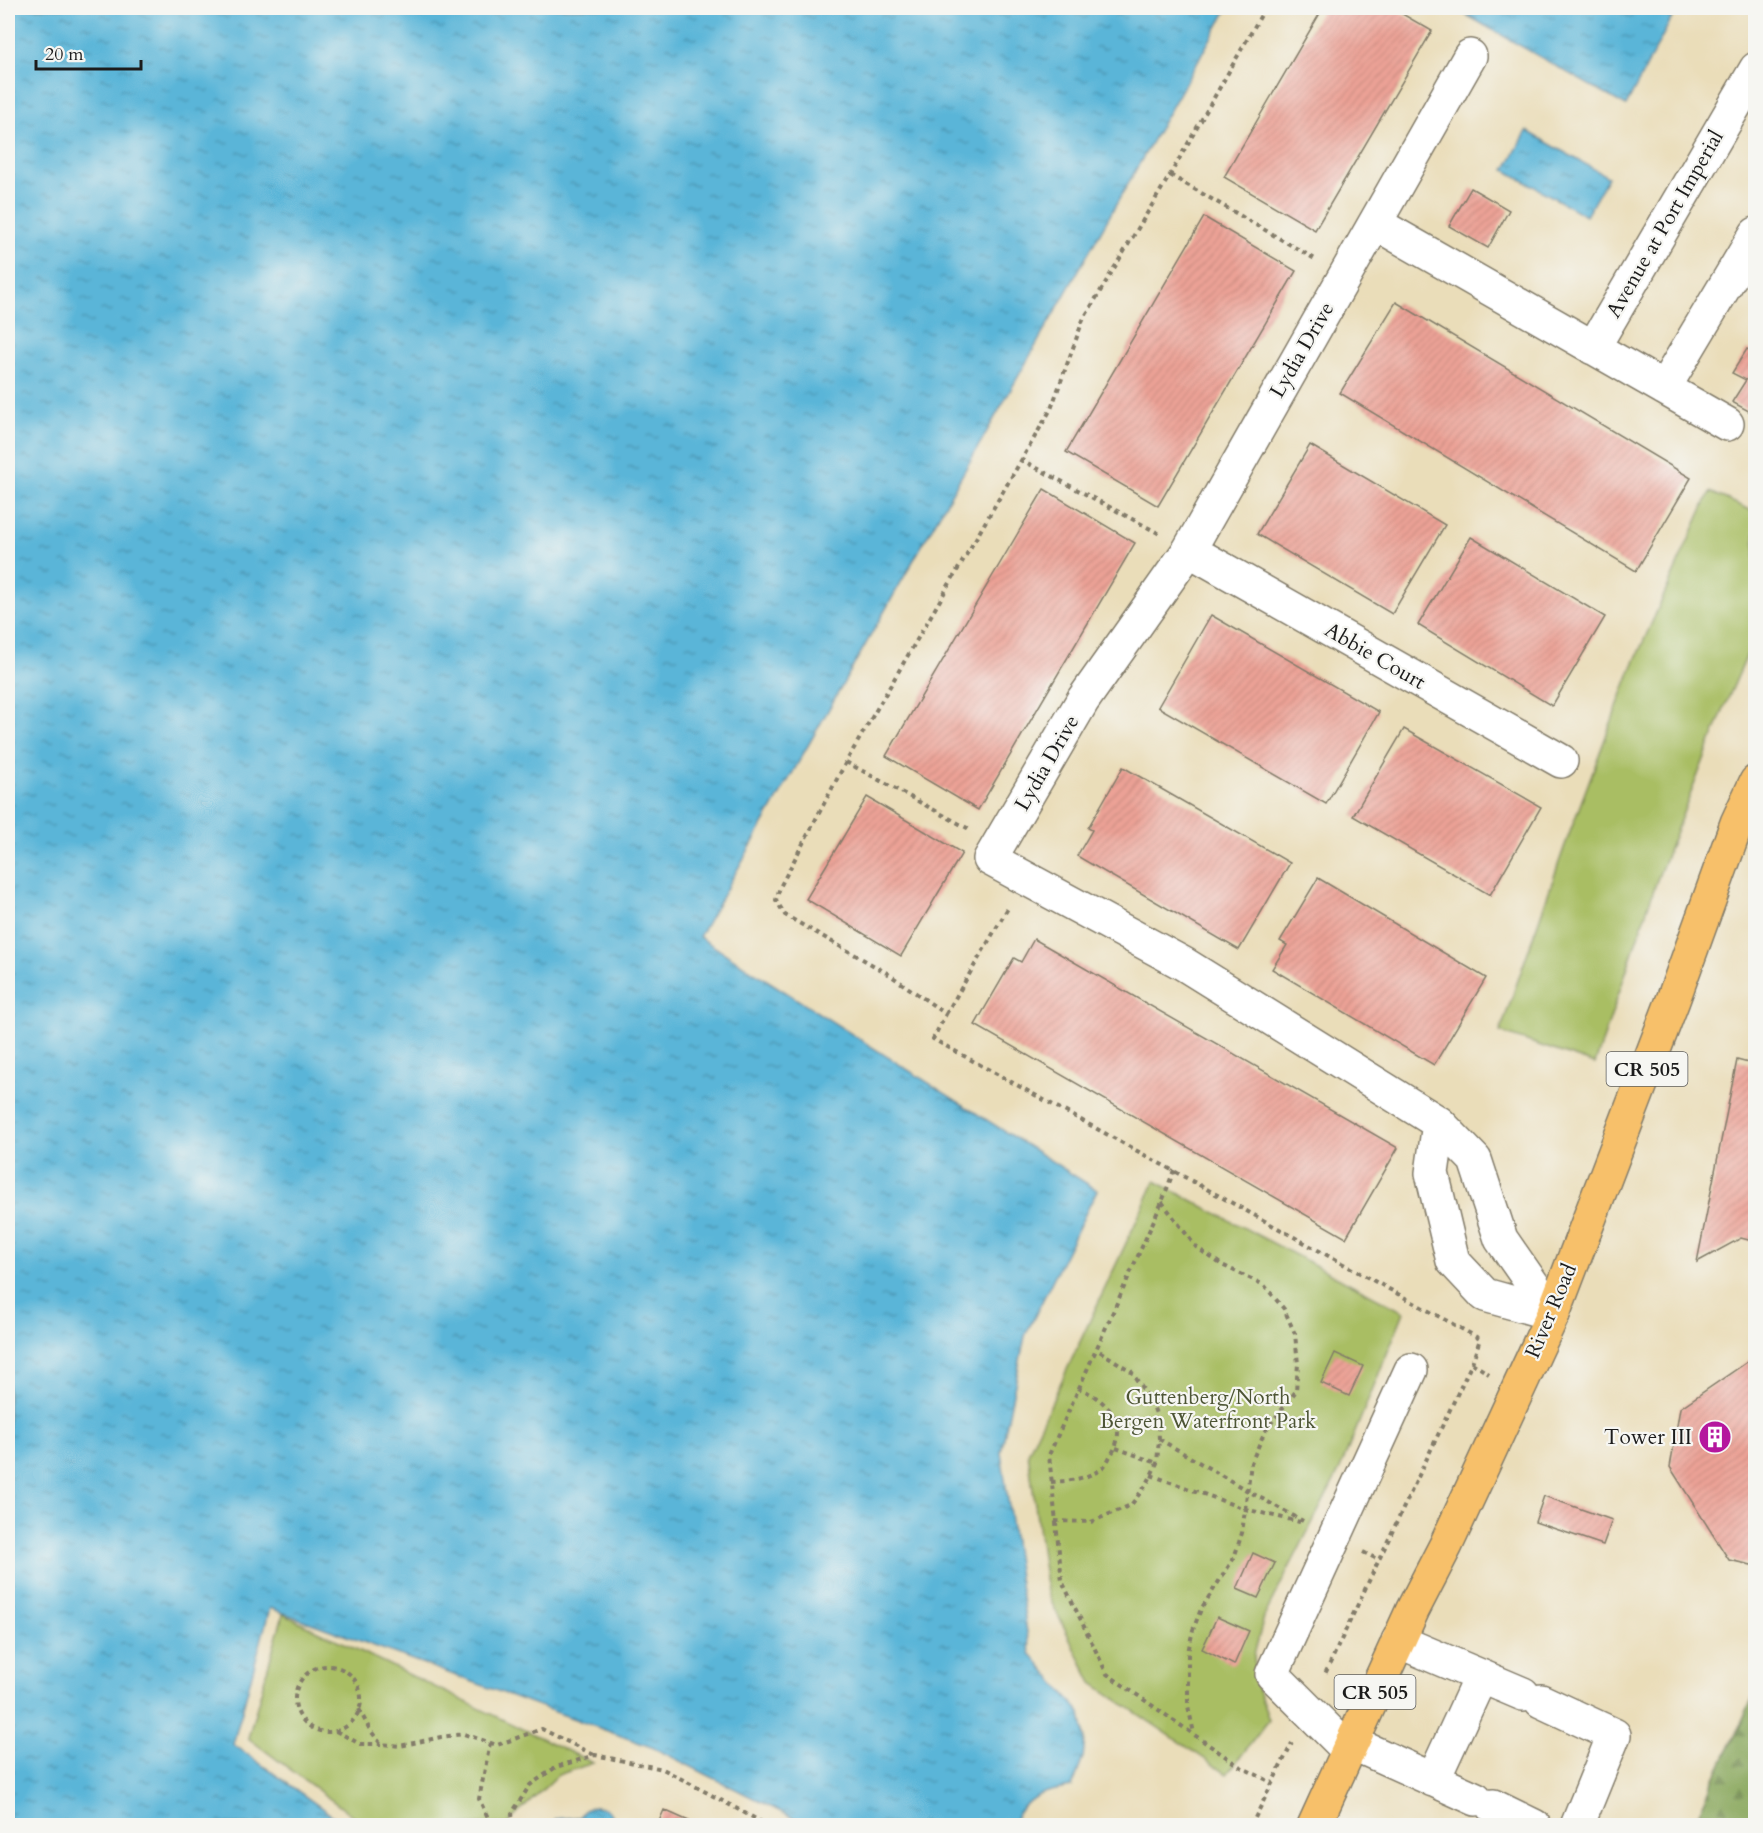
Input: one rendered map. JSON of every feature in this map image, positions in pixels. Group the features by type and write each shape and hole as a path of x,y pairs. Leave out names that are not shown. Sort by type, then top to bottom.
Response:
{"main road":[{"name":"River Road","path":"1314,1826 1398,1641 1446,1545 1553,1314 1673,1000 1737,823 1755,782"}],"street":[{"name":"Lydia Drive","path":"998,845 1083,700 1189,550 1470,56"},
{"name":"Avenue at Port Imperial","path":"1593,348 1755,69"},
{"path":"1374,223 1727,424"},
{"path":"1664,388 1755,234"},
{"name":"Abbie Court","path":"1189,550 1561,762"},
{"path":"998,845 990,859 1184,964 1439,1123 1475,1160 1501,1239 1553,1314"},
{"path":"1439,1123 1432,1173 1453,1261 1485,1295 1553,1314"},
{"path":"1411,1370 1272,1674 1350,1747 1433,1780 1534,1826"},
{"path":"1398,1641 1614,1736 1577,1826"},
{"path":"1433,1780 1480,1676"}],"path":[{"path":"1170,175 1344,277"},
{"path":"1020,459 1189,550"},
{"path":"846,762 998,845"},
{"path":"946,1014 1025,879"},
{"path":"1174,1170 1162,1202 1049,1455 1062,1581 1107,1674 1239,1766 1273,1783"},
{"path":"1162,1202 1196,1247 1222,1265 1264,1285 1284,1309 1294,1334 1299,1365 1296,1391 1265,1431 1251,1463 1242,1533 1234,1557 1201,1609 1188,1652 1188,1706 1194,1735"},
{"path":"1055,1521 1091,1522 1131,1505 1157,1463 1158,1419 1152,1403 1131,1371 1096,1349"},
{"path":"1052,1482 1075,1480 1103,1468 1116,1448 1119,1432 1115,1416 1105,1403 1078,1388"},
{"path":"1151,1475 1245,1509 1307,1523 1159,1439"},
{"path":"1116,1448 1157,1463"},
{"path":"326,1666 346,1671 359,1688 361,1699 353,1719 345,1727 335,1731 314,1728 305,1722 298,1713 295,1703 295,1692 299,1681 306,1673 326,1666"},
{"path":"358,1709 381,1744"},
{"path":"335,1731 360,1744 400,1746 464,1734 497,1745 542,1729 595,1755 663,1769 769,1826"},
{"path":"490,1743 479,1799 492,1826"},
{"path":"513,1826 512,1813 530,1785 556,1767 595,1755"}],"green space":[{"path":"1710,492 1755,512 1755,637 1724,708 1657,880 1595,1064 1500,1032 1564,848 1632,667"},
{"name":"Guttenberg/North Bergen Waterfront Park","path":"1155,1181 1404,1312 1340,1469 1264,1617 1254,1655 1256,1684 1269,1720 1227,1774 1092,1683 1047,1593 1028,1453"},
{"path":"283,1614 593,1763 558,1775 510,1821 510,1825 365,1825 248,1738"},
{"path":"1755,1693 1755,1825 1693,1825"}],"water":[{"path":"8,8 1228,8 699,937 1097,1190 1025,1336 1001,1452 1030,1653 1081,1713 1085,1739 1083,1758 1072,1787 1043,1793 1029,1801 1011,1825 807,1825 654,1748 270,1608 233,1744 345,1825 8,1825"},
{"path":"1454,8 1677,8 1626,106"},
{"path":"1527,131 1608,177 1586,216 1505,170"},
{"path":"593,1806 608,1811 614,1825 556,1825 555,1819 580,1817 585,1810"}],"building":[{"path":"1323,8 1392,8 1432,31 1315,230 1224,177"},
{"path":"1471,188 1509,210 1488,248 1449,226"},
{"path":"1204,217 1296,271 1158,506 1066,452"},
{"path":"1396,302 1691,478 1636,571 1340,393"},
{"path":"1747,349 1756,353 1756,415 1732,402 1746,380 1732,373"},
{"path":"1310,445 1445,525 1392,614 1257,534"},
{"path":"1044,489 1135,543 978,810 886,756"},
{"path":"1471,537 1605,617 1552,706 1418,625"},
{"path":"1211,615 1379,712 1326,804 1158,707"},
{"path":"1404,729 1541,807 1490,895 1353,816"},
{"path":"1123,767 1290,863 1239,950 1077,856 1092,830 1088,828"},
{"path":"867,797 962,853 901,956 806,899"},
{"path":"1318,878 1486,978 1434,1065 1272,969 1287,945 1280,941"},
{"path":"1034,939 1398,1148 1346,1238 975,1025 1014,958 1021,962"},
{"path":"1737,1060 1756,1065 1756,1242 1741,1238 1697,1262"},
{"path":"1335,1353 1363,1366 1349,1396 1321,1383"},
{"name":"Tower III","path":"1756,1356 1756,1566 1729,1560 1670,1467 1680,1408"},
{"path":"1544,1496 1612,1520 1603,1545 1535,1522"},
{"path":"1253,1553 1275,1563 1258,1598 1237,1589"},
{"path":"1217,1617 1249,1631 1234,1665 1202,1649"},
{"path":"664,1810 700,1826 657,1826"}],"place":[{"name":"Tower III","path":"1715,1437"}]}
